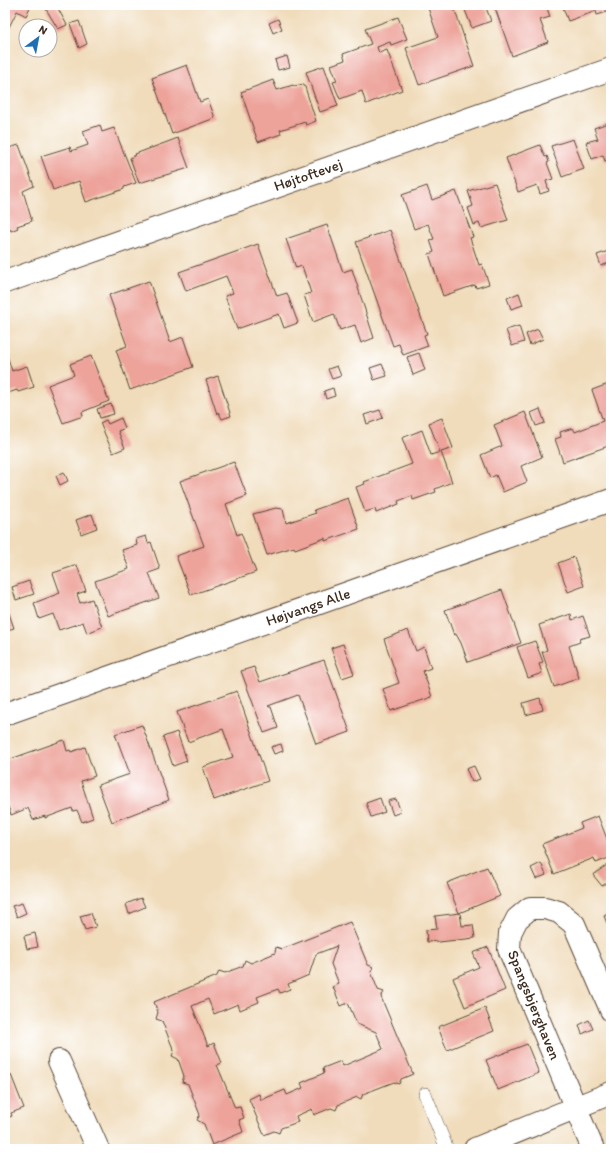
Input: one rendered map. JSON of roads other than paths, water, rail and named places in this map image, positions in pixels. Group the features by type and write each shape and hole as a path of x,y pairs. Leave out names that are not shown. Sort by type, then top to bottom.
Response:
{"street":[{"name":"Højtoftevej","path":"5,282 611,69"},
{"name":"Højvangs Alle","path":"5,714 611,500"},
{"name":"Spangsbjerghaven","path":"593,1149 509,949 510,933 517,919 530,908 545,908 559,912 574,924 611,1010"},
{"path":"59,1061 98,1149"},
{"path":"475,1149 611,1093"}],"lane":[{"path":"425,1094 447,1149"}]}
